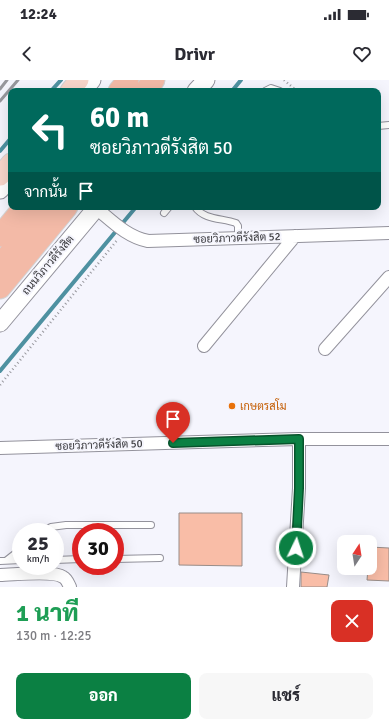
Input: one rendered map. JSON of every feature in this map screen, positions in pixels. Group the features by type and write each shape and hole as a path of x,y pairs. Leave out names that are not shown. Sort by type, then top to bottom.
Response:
{"highway":[{"path":"106,88 113,80"},
{"path":"121,88 128,80"},
{"path":"147,88 154,80"},
{"path":"0,220 8,210"},
{"path":"0,236 22,210"},
{"path":"0,265 46,210"},
{"name":"ถนนวิภาวดีรังสิต","path":"0,288 65,210"}],"main road":[{"path":"73,88 80,80"},
{"path":"85,88 92,80"},
{"path":"199,88 206,80"},
{"path":"0,176 8,167"},
{"path":"0,190 8,181"},
{"name":"ถนนวิภาวดีรังสิต","path":"0,323 94,210"}],"street":[{"name":"ซอยวิภาวดีรังสิต 52","path":"100,210 130,236 148,241 389,233"},
{"path":"204,346 295,236"},
{"path":"325,349 389,277"},
{"path":"293,587 299,495 299,439"},
{"name":"ซอยวิภาวดีรังสิต 50","path":"0,448 299,439 389,439"},
{"path":"0,575 51,573 62,576 70,587"}],"lane":[{"path":"196,210 206,216 236,223 238,226 238,238"},
{"path":"64,525 151,524"},
{"path":"7,560 12,556"},
{"path":"124,558 160,558"},
{"path":"0,560 12,560"}],"path":[{"path":"284,80 294,88"},
{"path":"0,385 124,231"}],"building":[{"path":"179,513 242,513 242,566 179,565"},
{"path":"377,547 389,548 389,581 367,580 367,575 377,575"},
{"path":"301,572 329,575 327,587 301,587"}],"waterway":[{"path":"54,88 61,80"},
{"path":"234,88 241,80"},
{"path":"0,151 8,142"},
{"path":"0,371 134,210"}],"railway":[{"path":"0,89 7,80"},
{"path":"11,88 18,80"},
{"path":"0,101 8,92"}],"place":[{"name":"เกษตรสโม","path":"232,406"}],"route":[{"path":"173,443 299,439 299,488 296,548"}]}
